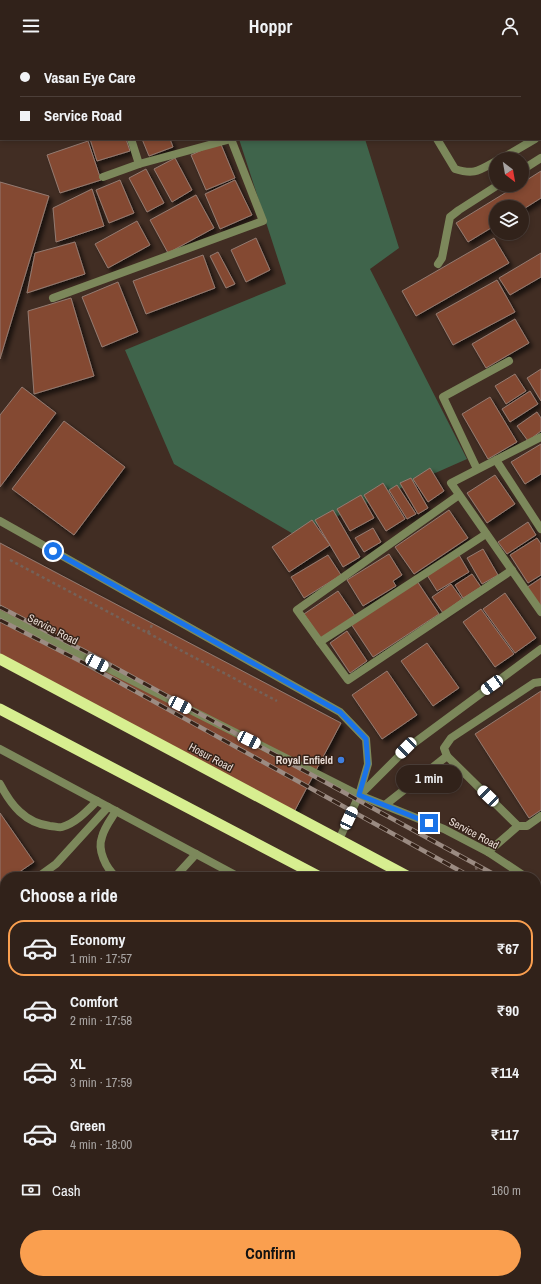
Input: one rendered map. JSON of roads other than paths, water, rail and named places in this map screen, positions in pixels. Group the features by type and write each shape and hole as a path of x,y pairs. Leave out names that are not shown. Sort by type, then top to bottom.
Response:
{"highway":[{"name":"Hosur Road","path":"0,659 400,872"},
{"path":"0,708 311,872"}],"street":[{"path":"131,140 139,164"},
{"path":"103,177 139,164 227,140"},
{"path":"53,298 262,221 231,140"},
{"path":"438,140 454,168 468,173 481,170 489,166"},
{"path":"513,152 533,140"},
{"path":"529,166 541,158"},
{"path":"438,264 442,258 450,217 489,191"},
{"path":"477,469 443,397 509,361"},
{"path":"541,437 451,483 541,612"},
{"path":"496,460 541,529"},
{"path":"459,495 297,610 348,680 512,570"},
{"path":"0,521 340,712 366,739 368,764 359,795 339,840"},
{"path":"320,642 486,534"},
{"name":"Service Road","path":"0,614 359,795 444,829 488,852 518,872"},
{"path":"359,795 406,748 541,648"},
{"path":"518,826 447,756 444,748 451,738 534,683 541,682"},
{"path":"0,749 230,872"},
{"path":"385,805 447,756"},
{"path":"0,784 13,805 22,814 30,820 46,825 61,827 73,822 97,801"},
{"path":"45,872 56,864 108,807"},
{"path":"113,872 104,858 101,847 101,837 116,812"},
{"path":"488,852 518,826 527,826 541,816"},
{"path":"180,872 196,854"}],"railway":[{"path":"0,607 92,655 490,872"},
{"path":"0,620 86,664 462,872"}],"place":[{"name":"Royal Enfield","path":"341,760"}]}
